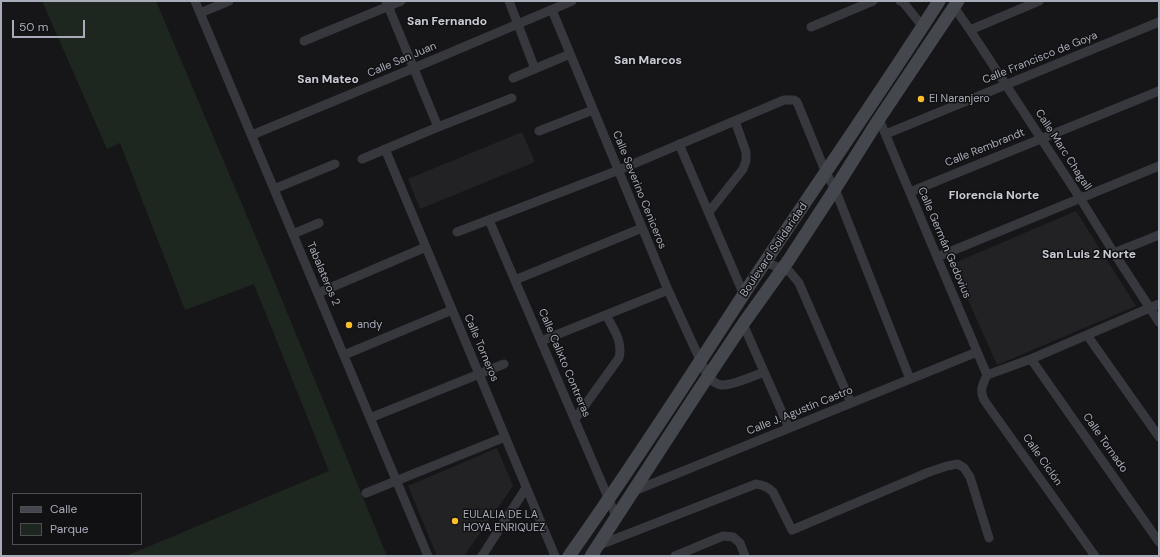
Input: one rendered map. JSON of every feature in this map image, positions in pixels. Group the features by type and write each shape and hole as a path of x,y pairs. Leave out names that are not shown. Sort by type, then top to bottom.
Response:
{"main road":[{"name":"Boulevard Solidaridad","path":"569,556 609,500 765,262 898,66 940,1"},
{"name":"Boulevard Solidaridad","path":"594,551 632,491 835,189 879,119 956,4"},
{"path":"898,66 910,73"}],"street":[{"name":"Tabalateros 2","path":"196,1 428,556"},
{"path":"200,13 229,1"},
{"path":"304,41 387,4 401,1"},
{"path":"509,1 534,69"},
{"name":"Calle San Juan","path":"252,135 572,1"},
{"path":"812,27 873,1"},
{"path":"900,1 903,2 923,27"},
{"path":"970,30 1038,1"},
{"path":"387,4 438,127"},
{"name":"Calle Marc Chagall","path":"956,4 970,30 1159,322"},
{"name":"Calle Severino Ceniceros","path":"552,10 668,290 708,377"},
{"name":"Calle Francisco de Goya","path":"886,134 1159,22"},
{"path":"513,78 570,54"},
{"name":"Calle Rembrandt","path":"910,192 1159,91"},
{"path":"362,159 512,98"},
{"path":"458,232 619,170 784,100 794,100 797,102 826,173 835,189 910,379"},
{"path":"539,131 593,110"},
{"name":"Calle Germán Gedovius","path":"879,119 987,375"},
{"path":"709,212 743,169 746,161 746,152 735,121"},
{"path":"679,144 744,295"},
{"name":"Calle Torneros","path":"385,149 555,556"},
{"path":"274,189 335,164"},
{"path":"936,257 1159,166"},
{"name":"Calle Calixto Contreras","path":"489,220 616,516"},
{"path":"293,234 319,223"},
{"path":"515,280 642,228"},
{"path":"1114,253 1159,235"},
{"path":"318,293 426,248"},
{"path":"765,262 790,272 799,283 851,403"},
{"path":"541,341 668,290"},
{"path":"987,375 1031,359 1159,304"},
{"path":"344,355 452,310"},
{"path":"575,420 619,358 621,350 620,342 606,315"},
{"path":"743,324 789,428"},
{"path":"1087,335 1159,436"},
{"name":"Calle J. Agustín Castro","path":"632,491 977,352"},
{"name":"Calle Tornado","path":"1031,359 1159,542"},
{"path":"370,418 504,364"},
{"path":"708,377 714,382 722,385 730,384 764,372"},
{"name":"Calle Ciclón","path":"987,375 982,386 982,396 984,400 1095,556"},
{"path":"366,494 505,437"},
{"path":"594,551 756,484 769,487 773,492 792,530 929,472 958,464 964,468 970,477 989,538"},
{"path":"482,556 526,488"},
{"path":"675,556 724,536 733,538 740,543 745,556"}],"shaded area":[{"path":"522,132 535,162 420,209 408,179"},
{"path":"1076,211 1136,306 997,365 952,264"},
{"name":"EULALIA DE LA HOYA ENRIQUEZ","path":"497,448 513,486 464,556 437,556 408,486"}],"green space":[{"path":"42,1 156,1 268,266 387,556 126,556 329,471 254,284 185,310 120,143 107,149"}],"place":[{"name":"El Naranjero","path":"921,99"},
{"name":"andy","path":"349,325"},
{"name":"EULALIA DE LA HOYA ENRIQUEZ","path":"455,521"}],"district":[{"name":"San Fernando","path":"447,22"},
{"name":"San Marcos","path":"648,61"},
{"name":"San Mateo","path":"328,80"},
{"name":"Florencia Norte","path":"994,196"},
{"name":"San Luis 2 Norte","path":"1089,255"}]}
